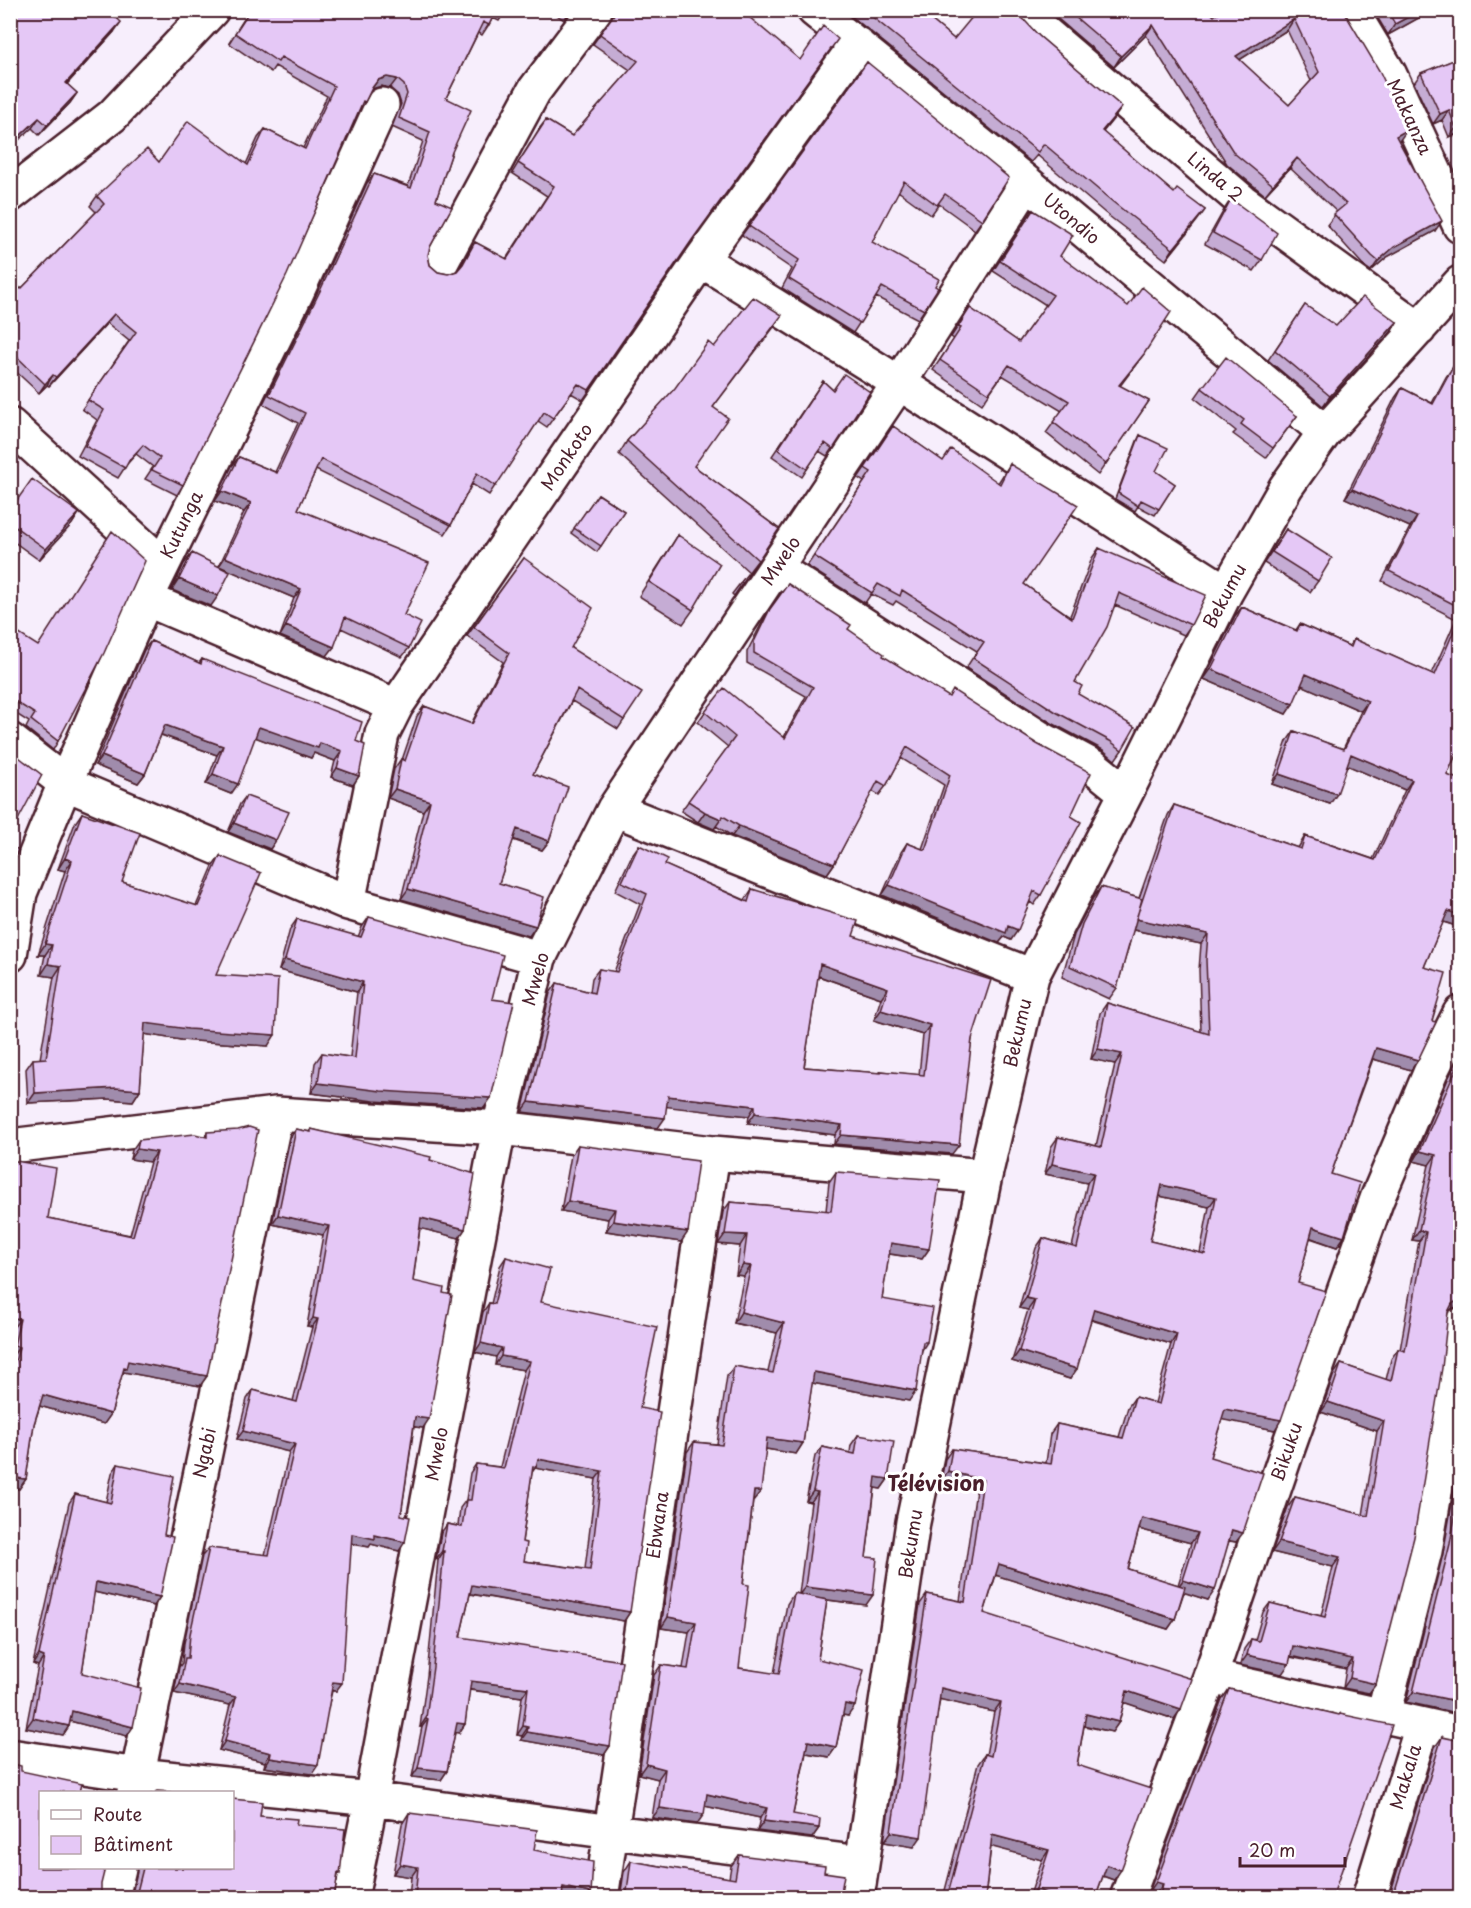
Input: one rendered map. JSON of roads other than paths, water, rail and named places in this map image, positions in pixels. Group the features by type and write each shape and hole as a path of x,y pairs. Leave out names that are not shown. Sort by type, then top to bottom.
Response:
{"street":[{"path":"10,195 112,116 212,10"},
{"path":"440,265 534,91 595,10"},
{"name":"Utondio","path":"814,10 1027,183 1324,432"},
{"name":"Linda 2","path":"1022,10 1044,32 1242,201 1419,329"},
{"name":"Makanza","path":"1351,10 1389,73 1461,226"},
{"name":"Monkoto","path":"348,903 382,734 396,706 701,260 857,44"},
{"name":"Kutunga","path":"10,955 20,893 65,783 162,564 297,292 382,105"},
{"name":"Mwelo","path":"351,1898 499,1128 539,957 614,809 899,383 1027,183"},
{"path":"701,260 899,383 1226,592"},
{"name":"Bekumu","path":"857,1898 914,1522 985,1176 1032,976 1226,592 1286,487 1324,432 1461,283"},
{"path":"10,425 162,564"},
{"path":"776,568 1040,738 1094,767 1126,793"},
{"path":"146,599 396,706"},
{"path":"10,740 65,783 348,903 539,957"},
{"path":"614,809 1032,976"},
{"name":"Bikuku","path":"1127,1898 1210,1677 1288,1448 1377,1199 1431,1071 1461,1014"},
{"path":"10,1146 276,1114 499,1128 713,1153 985,1176"},
{"name":"Ngabi","path":"136,1784 276,1114"},
{"name":"Ebwana","path":"601,1898 713,1153"},
{"path":"1383,1715 1425,1551 1454,1381 1461,1325"},
{"path":"1210,1677 1461,1733"},
{"name":"Makala","path":"1369,1898 1422,1726"},
{"path":"10,1756 136,1784 371,1799 862,1863"},
{"path":"112,1898 118,1869"}],"district":[{"name":"Télévision","path":"936,1484"}]}
